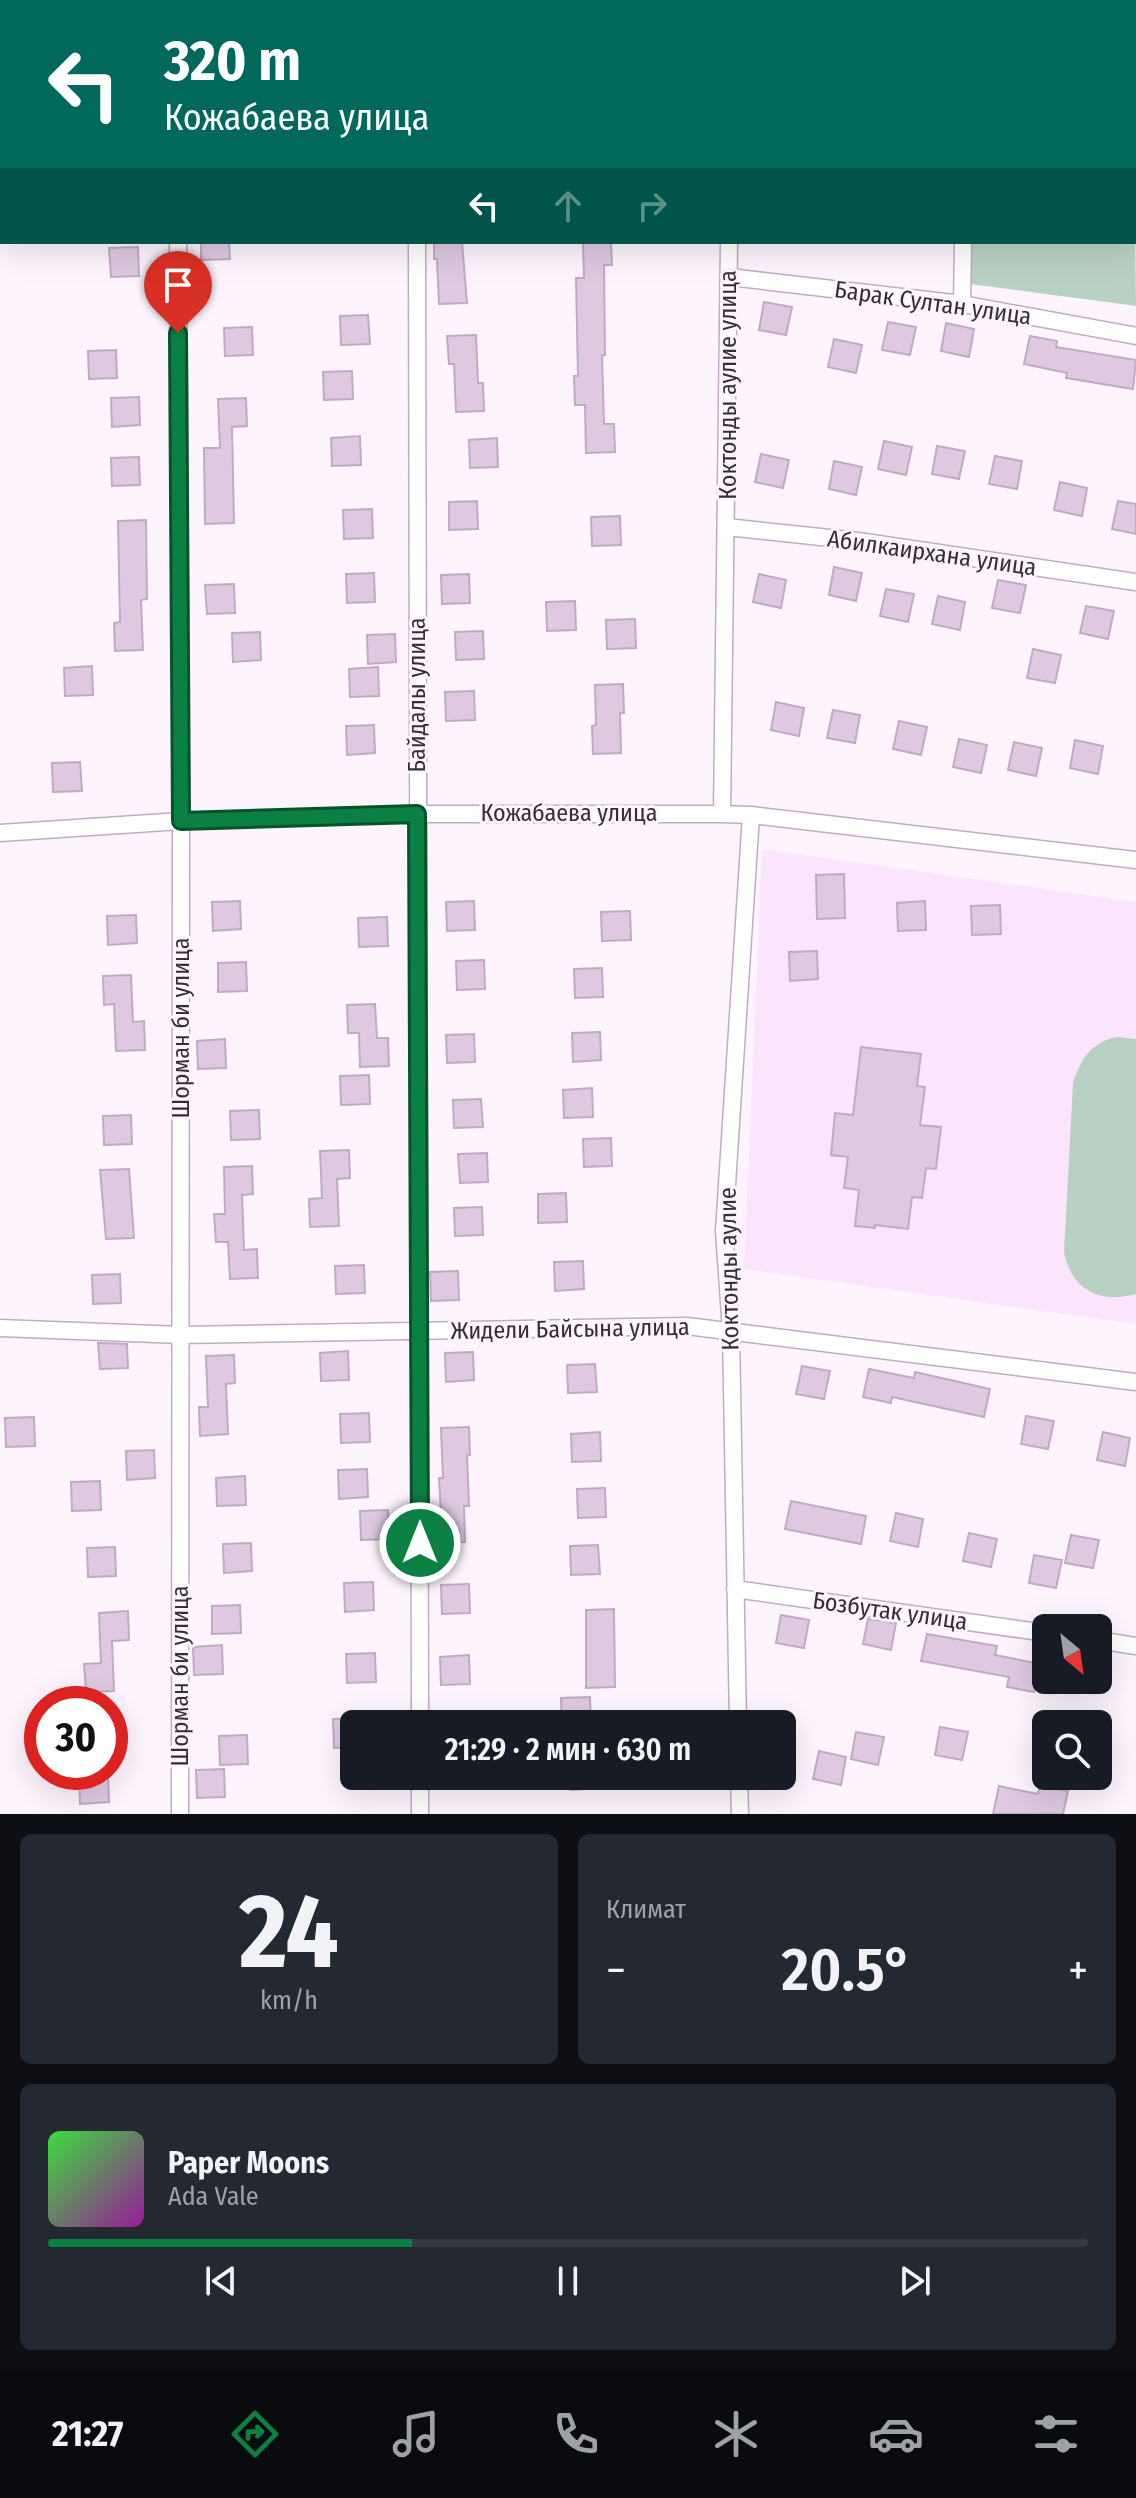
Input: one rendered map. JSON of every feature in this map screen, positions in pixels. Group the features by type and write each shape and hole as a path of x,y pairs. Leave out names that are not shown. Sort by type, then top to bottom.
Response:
{"street":[{"name":"Шорман би улица","path":"178,244 180,1814"},
{"name":"Байдалы улица","path":"417,244 420,1710"},
{"name":"Коктонды аулие улица","path":"722,814 729,244"},
{"path":"962,304 963,244"},
{"name":"Барак Султан улица","path":"729,277 962,304 1136,336"},
{"name":"Абилкаирхана улица","path":"727,527 858,541 1136,582"},
{"name":"Кожабаева улица","path":"0,833 181,821 417,814 722,814 1136,860"},
{"name":"Коктонды аулие","path":"738,1710 731,1331 724,1231 751,815"},
{"name":"Жидели Байсына улица","path":"0,1328 181,1335 687,1326 1136,1382"},
{"name":"Бозбутак улица","path":"735,1589 1032,1631"},
{"path":"1112,1642 1136,1646"},
{"path":"420,1790 420,1814"},
{"path":"739,1790 740,1814"}],"shaded area":[{"path":"762,849 1136,902 1136,1324 744,1269"}],"green space":[{"path":"972,244 1135,244 1136,306 970,284"},
{"path":"1118,1037 1136,1039 1136,1294 1111,1297 1099,1295 1080,1285 1064,1252 1073,1083 1089,1052 1101,1043"}],"building":[{"path":"201,244 229,244 230,259 201,260"},
{"path":"434,244 462,244 467,303 439,304 437,259 434,259"},
{"path":"583,244 611,244 612,265 604,265 605,355 602,356 604,424 614,424 615,452 586,453 585,405 575,405 574,376 578,376 576,278 584,278"},
{"path":"138,247 139,276 111,277 109,248"},
{"path":"764,302 792,307 786,335 759,330"},
{"path":"368,315 370,344 341,345 340,316"},
{"path":"888,322 916,327 910,355 882,350"},
{"path":"946,323 974,329 969,357 941,351"},
{"path":"252,327 253,355 225,356 224,328"},
{"path":"476,335 478,383 483,383 484,411 456,412 454,364 449,364 447,336"},
{"path":"1030,336 1057,341 1056,347 1136,360 1133,389 1066,378 1067,373 1024,364"},
{"path":"834,339 862,345 856,373 828,367"},
{"path":"116,350 117,378 89,379 88,351"},
{"path":"352,371 353,399 324,400 323,372"},
{"path":"139,397 140,425 112,427 111,398"},
{"path":"246,398 247,426 232,427 234,523 205,524 204,448 220,448 218,399"},
{"path":"360,436 361,465 332,466 331,438"},
{"path":"497,438 498,467 470,468 469,440"},
{"path":"884,441 912,447 906,475 878,469"},
{"path":"937,446 965,451 959,479 932,474"},
{"path":"761,454 789,460 783,488 755,482"},
{"path":"995,456 1022,461 1017,489 989,484"},
{"path":"139,457 140,485 112,486 111,458"},
{"path":"834,461 862,467 856,495 829,489"},
{"path":"1060,482 1087,488 1082,516 1054,510"},
{"path":"477,501 478,529 449,530 449,502"},
{"path":"1118,501 1136,504 1136,534 1112,529"},
{"path":"372,509 373,538 344,539 343,510"},
{"path":"620,516 621,545 592,546 591,517"},
{"path":"146,520 147,599 141,600 143,650 115,651 114,623 120,622 118,521"},
{"path":"834,567 862,573 856,601 829,595"},
{"path":"374,573 375,602 347,603 346,574"},
{"path":"469,574 470,603 442,604 441,575"},
{"path":"759,574 786,580 781,608 753,602"},
{"path":"998,580 1026,585 1020,613 992,608"},
{"path":"234,584 235,613 207,614 205,585"},
{"path":"886,589 914,594 908,622 880,616"},
{"path":"938,596 965,602 960,630 932,624"},
{"path":"575,601 576,630 547,631 546,602"},
{"path":"1086,606 1114,611 1108,639 1080,633"},
{"path":"635,619 636,648 607,649 606,620"},
{"path":"483,631 484,659 456,660 455,632"},
{"path":"260,632 261,660 233,662 232,633"},
{"path":"395,634 396,662 368,664 367,635"},
{"path":"1033,649 1061,655 1055,683 1027,678"},
{"path":"92,666 93,695 65,696 64,668"},
{"path":"378,667 379,696 350,697 349,669"},
{"path":"623,684 621,753 593,754 595,685"},
{"path":"474,691 475,720 446,721 445,692"},
{"path":"776,702 804,708 799,736 771,730"},
{"path":"833,710 860,715 855,743 827,738"},
{"path":"899,721 927,727 921,755 893,749"},
{"path":"374,725 375,753 347,755 346,726"},
{"path":"959,739 987,745 981,773 953,767"},
{"path":"1075,740 1103,746 1098,774 1070,768"},
{"path":"1014,742 1042,748 1036,776 1008,770"},
{"path":"80,762 82,791 53,792 52,763"},
{"path":"844,874 845,918 817,919 816,875"},
{"path":"240,901 241,929 213,931 212,902"},
{"path":"474,901 475,930 447,931 446,902"},
{"path":"925,901 926,930 898,931 897,903"},
{"path":"1000,905 1001,934 972,935 971,906"},
{"path":"630,911 631,940 602,941 601,912"},
{"path":"136,915 137,943 108,945 107,916"},
{"path":"387,917 388,946 359,947 358,918"},
{"path":"817,951 818,979 790,981 789,952"},
{"path":"484,960 485,989 457,990 456,961"},
{"path":"246,962 247,991 218,992 218,963"},
{"path":"602,968 603,997 575,998 574,969"},
{"path":"131,975 133,1022 144,1021 145,1050 116,1051 114,1004 104,1005 103,976"},
{"path":"375,1004 377,1038 388,1038 389,1066 360,1067 359,1033 348,1033 347,1005"},
{"path":"600,1032 601,1060 573,1062 572,1033"},
{"path":"474,1034 475,1062 447,1063 446,1035"},
{"path":"225,1039 226,1068 198,1069 197,1041"},
{"path":"861,1047 921,1054 917,1086 925,1087 920,1125 941,1127 936,1169 926,1168 922,1198 912,1197 908,1229 855,1226 859,1190 844,1188 848,1157 831,1155 835,1113 853,1115"},
{"path":"369,1075 370,1104 341,1105 340,1076"},
{"path":"592,1088 593,1117 564,1118 563,1090"},
{"path":"481,1099 483,1127 454,1128 453,1100"},
{"path":"259,1110 260,1139 231,1140 230,1111"},
{"path":"131,1115 132,1144 104,1145 103,1116"},
{"path":"611,1138 612,1166 584,1167 583,1139"},
{"path":"349,1150 350,1178 337,1179 339,1226 310,1227 309,1199 322,1198 320,1151"},
{"path":"487,1153 488,1182 460,1183 458,1154"},
{"path":"252,1166 253,1194 242,1195 244,1250 257,1249 258,1278 230,1279 228,1242 216,1242 214,1214 225,1214 224,1167"},
{"path":"129,1169 134,1238 106,1239 100,1170"},
{"path":"566,1193 567,1222 538,1223 538,1194"},
{"path":"482,1207 483,1235 455,1236 454,1208"},
{"path":"583,1261 584,1289 555,1291 554,1262"},
{"path":"364,1265 365,1293 336,1294 335,1266"},
{"path":"458,1271 459,1300 431,1301 430,1272"},
{"path":"120,1274 121,1303 93,1304 92,1275"},
{"path":"98,1343 127,1344 128,1368 100,1369"},
{"path":"348,1351 349,1380 321,1381 320,1353"},
{"path":"473,1352 474,1380 446,1382 445,1353"},
{"path":"234,1355 235,1383 226,1384 228,1434 200,1436 199,1407 208,1407 206,1356"},
{"path":"595,1364 597,1392 568,1393 567,1365"},
{"path":"802,1366 830,1371 824,1399 796,1394"},
{"path":"869,1369 914,1378 915,1372 990,1389 984,1417 892,1397 891,1403 863,1397"},
{"path":"369,1413 370,1442 341,1443 340,1414"},
{"path":"1026,1416 1054,1421 1048,1449 1021,1444"},
{"path":"34,1417 35,1446 6,1447 5,1418"},
{"path":"469,1427 469,1506 464,1506 465,1542 437,1543 436,1514 441,1514 439,1478 443,1478 441,1428"},
{"path":"600,1432 601,1461 572,1462 571,1434"},
{"path":"1103,1432 1130,1438 1125,1466 1097,1460"},
{"path":"154,1450 155,1478 127,1480 126,1451"},
{"path":"367,1469 368,1497 339,1499 338,1470"},
{"path":"245,1476 246,1505 217,1506 216,1478"},
{"path":"100,1481 101,1510 72,1511 71,1482"},
{"path":"605,1488 606,1517 578,1518 577,1489"},
{"path":"791,1501 866,1516 861,1544 785,1529"},
{"path":"388,1510 389,1539 361,1540 360,1511"},
{"path":"896,1513 923,1519 918,1547 890,1541"},
{"path":"969,1533 997,1539 991,1567 963,1561"},
{"path":"1071,1535 1099,1540 1093,1568 1065,1563"},
{"path":"251,1543 252,1571 224,1573 223,1544"},
{"path":"598,1545 600,1574 571,1575 570,1546"},
{"path":"115,1547 116,1576 88,1577 87,1548"},
{"path":"1034,1555 1062,1560 1056,1588 1029,1583"},
{"path":"373,1582 374,1610 345,1612 344,1583"},
{"path":"469,1584 470,1613 442,1614 441,1585"},
{"path":"240,1605 241,1633 212,1634 212,1606"},
{"path":"614,1609 615,1687 586,1688 586,1610"},
{"path":"128,1611 129,1640 112,1641 114,1686 86,1686 84,1664 101,1663 99,1613"},
{"path":"781,1615 809,1620 804,1648 776,1643"},
{"path":"868,1619 896,1623 891,1650 863,1644"},
{"path":"927,1634 997,1646 995,1655 1032,1662 1032,1692 1007,1687 1009,1677 921,1661"},
{"path":"222,1645 223,1674 194,1675 193,1647"},
{"path":"375,1653 376,1682 347,1683 346,1654"},
{"path":"469,1655 470,1684 441,1685 440,1657"},
{"path":"590,1697 590,1710 561,1710 561,1698"},
{"path":"333,1719 340,1719 340,1748 334,1748"},
{"path":"940,1727 968,1732 962,1760 935,1755"},
{"path":"856,1732 884,1737 878,1765 851,1759"},
{"path":"247,1735 248,1764 220,1765 219,1736"},
{"path":"819,1751 846,1757 841,1785 813,1779"},
{"path":"224,1769 225,1797 197,1798 196,1770"},
{"path":"999,1786 1038,1794 1039,1790 1068,1791 1063,1814 993,1814"},
{"path":"80,1790 109,1790 109,1802 80,1804"}],"route":[{"path":"178,333 181,821 417,814 420,1543"}]}
